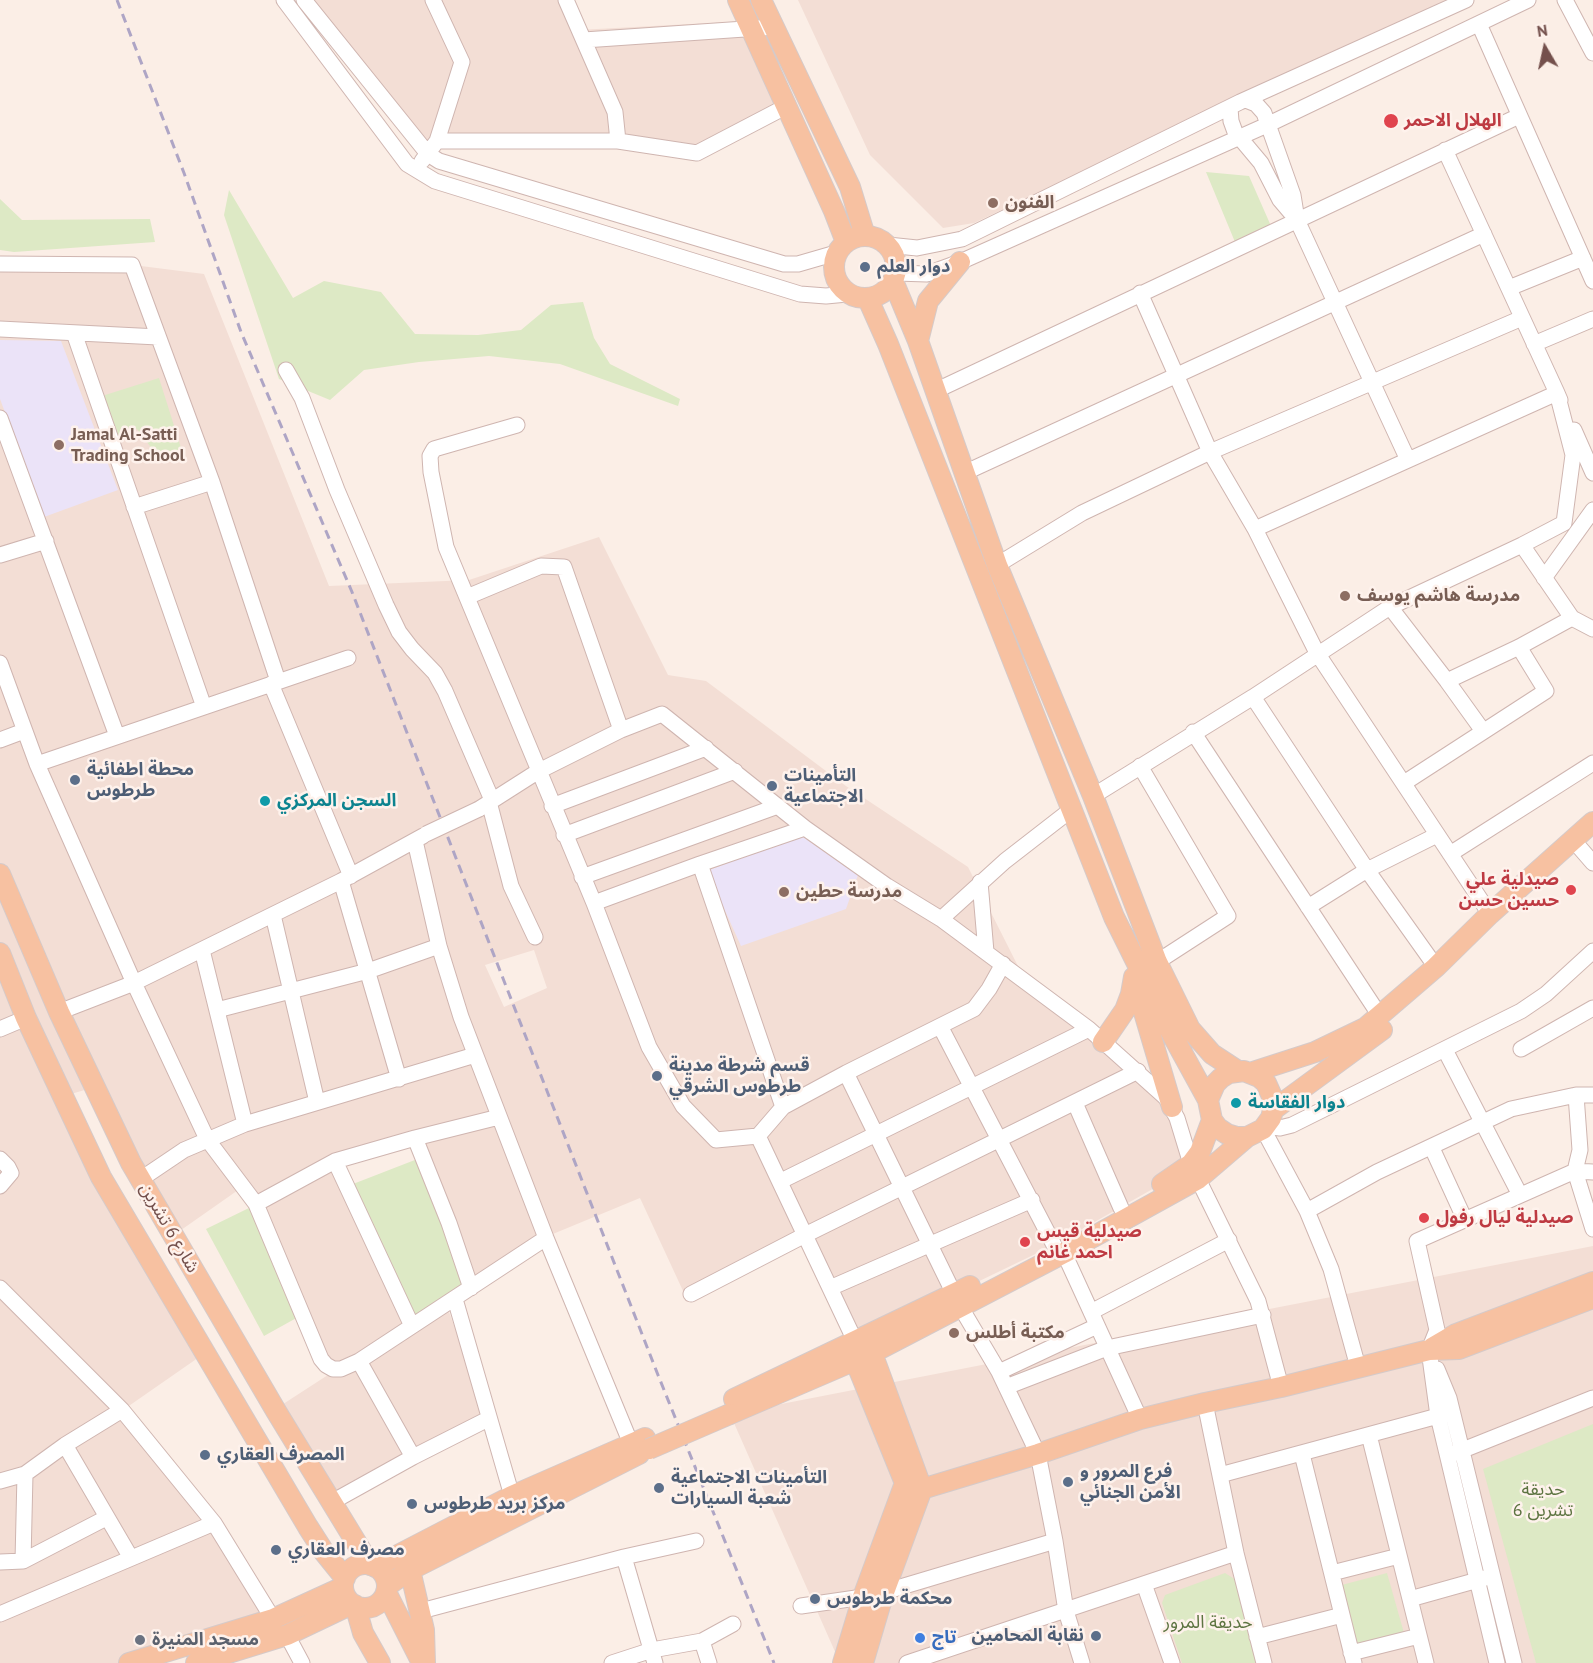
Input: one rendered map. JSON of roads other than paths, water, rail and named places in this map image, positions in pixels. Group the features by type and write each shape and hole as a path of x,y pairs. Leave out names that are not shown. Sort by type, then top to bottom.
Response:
{"main road":[{"path":"738,0 787,106 841,248 834,270 841,287 847,294 868,299 883,293 895,277"},
{"path":"761,0 850,187 865,236"},
{"path":"841,248 865,236 873,237 888,245 896,262 895,277 997,565 1093,796 1157,962 1190,1029 1212,1054 1244,1072 1259,1077 1271,1091 1274,1101 1262,1125 1237,1137 1218,1128 1212,1120 1208,1100 1134,968"},
{"path":"918,341 928,301 960,262"},
{"path":"868,299 888,344 1134,968 1172,1107"},
{"path":"1208,1100 1215,1084 1221,1078 1333,1044 1365,1028 1436,968 1490,914 1593,822"},
{"path":"196,1663 287,1635 349,1593 355,1567 373,1566 512,1496 728,1409 860,1351 1059,1249 1195,1172 1262,1125 1382,1030 1586,843"},
{"name":"شارع 6 تشرين","path":"0,874 59,1012 130,1163 276,1411 373,1566"},
{"path":"1114,917 1136,907"},
{"name":"شارع 6 تشرين","path":"0,953 26,1018 101,1177 349,1593 363,1633 380,1663"},
{"path":"1104,1042 1125,1010 1131,994 1134,968"},
{"path":"1195,1172 1212,1120"},
{"path":"1059,1249 1121,1208 1179,1174 1195,1172"},
{"path":"1429,1350 1455,1334 1593,1282"},
{"path":"914,1486 1038,1454 1140,1419 1429,1350 1459,1349 1593,1298"},
{"path":"860,1351 914,1486 862,1663"},
{"path":"349,1593 361,1607 374,1606 379,1603 386,1589 410,1570 642,1444"},
{"path":"843,1663 863,1597 914,1486"},
{"path":"308,1527 325,1514 332,1502"},
{"path":"373,1566 386,1578 386,1589 424,1663"},
{"path":"410,1570 421,1611 426,1644 424,1663"},
{"path":"129,1663 349,1593"}],"street":[{"path":"284,0 406,164 435,181 800,294 826,296 847,294"},
{"path":"304,0 433,148 439,161 784,264 798,264 841,248"},
{"path":"415,169 433,148 462,62 433,0"},
{"path":"566,0 615,112 618,141"},
{"path":"888,245 917,248 962,239 1246,100 1466,0"},
{"path":"895,277 927,274 960,262 1268,125 1528,0"},
{"path":"1565,0 1593,54"},
{"path":"1479,24 1593,281"},
{"path":"584,40 774,27"},
{"path":"1246,100 1260,108 1268,125 1293,195 1297,220"},
{"path":"433,148 618,141 697,153 787,106"},
{"path":"1230,108 1230,121 1239,137 1261,163 1280,200 1297,220 1408,460"},
{"path":"935,391 1519,116"},
{"path":"1445,150 1593,473"},
{"path":"964,473 1484,234"},
{"path":"1509,288 1583,258"},
{"path":"0,264 132,265 212,482 274,683 346,879 368,971 399,1079"},
{"path":"1140,294 1210,452 1255,529 1317,653 1490,914"},
{"path":"997,565 1082,513 1210,452 1522,318"},
{"path":"1534,344 1593,319"},
{"path":"0,329 158,337"},
{"path":"74,333 204,706"},
{"path":"286,370 305,406 337,490 399,632 435,673 445,691 487,804 511,886 535,937"},
{"path":"1255,529 1557,393"},
{"path":"1093,796 1193,732 1253,697 1389,607 1564,523 1573,455 1557,393"},
{"path":"0,418 117,736"},
{"path":"517,425 434,449 430,456 431,472 446,547 537,772 594,903 649,1047 683,1106 716,1140 758,1136 783,1107 974,1009 989,989 1002,964"},
{"path":"134,507 212,482"},
{"path":"1544,578 1593,510"},
{"path":"0,555 45,541"},
{"path":"1522,545 1572,618 1593,629"},
{"path":"467,597 541,566 564,567 621,730"},
{"path":"1389,607 1483,731"},
{"path":"1447,681 1519,647 1572,618"},
{"path":"1404,783 1546,691 1519,647"},
{"path":"37,764 348,658"},
{"path":"0,663 37,764 134,983 207,1139 256,1204 321,1359 326,1365 341,1370 359,1361 546,1238"},
{"path":"1253,697 1367,870 1436,968"},
{"path":"59,1012 134,983 346,879 421,837 487,804 537,772 621,730 662,714 805,828 887,886 941,919 1089,1029 1160,1091 1172,1107 1195,1172 1252,1288 1263,1315 1281,1387"},
{"path":"0,740 24,731"},
{"path":"1193,732 1380,1016"},
{"path":"552,806 706,748"},
{"path":"1450,854 1593,764"},
{"path":"1140,766 1228,916 1157,962"},
{"path":"564,835 735,771"},
{"path":"582,877 778,806"},
{"path":"941,919 980,882 1072,809"},
{"path":"594,903 805,828"},
{"path":"1308,908 1367,870 1437,835"},
{"path":"421,837 439,946 460,1017 546,1238 642,1444"},
{"path":"1586,843 1593,863"},
{"path":"700,864 783,1107"},
{"path":"980,882 986,952"},
{"path":"273,915 318,1102"},
{"path":"217,1010 368,971 439,946"},
{"path":"202,950 245,1124"},
{"path":"1262,1125 1280,1128 1292,1125 1521,1011 1546,994 1593,951"},
{"path":"1521,1048 1593,1008"},
{"path":"0,1029 26,1018"},
{"path":"940,1026 1059,1249 1140,1419"},
{"path":"781,1181 1089,1029"},
{"path":"1445,1050 1520,1195"},
{"path":"141,1179 184,1150 245,1124 475,1054"},
{"path":"691,1294 1138,1071"},
{"path":"846,1073 957,1300 999,1372 1038,1454 1066,1611 1082,1663"},
{"path":"1307,1211 1377,1172 1511,1109 1576,1095 1593,1095"},
{"path":"1576,1095 1580,1150 1575,1171 1593,1229"},
{"path":"1075,1103 1121,1208"},
{"path":"256,1204 334,1161 499,1117"},
{"path":"1262,1125 1307,1211 1331,1269 1358,1367"},
{"path":"758,1136 860,1351"},
{"path":"415,1138 449,1223 471,1288"},
{"path":"1432,1148 1465,1220"},
{"path":"0,1159 11,1173 0,1186"},
{"path":"334,1161 412,1326"},
{"path":"1514,1663 1493,1576 1454,1453 1438,1416 1429,1350 1437,1330 1417,1241 1575,1171 1593,1172"},
{"path":"830,1288 1032,1200"},
{"path":"999,1372 1229,1240"},
{"path":"1,1290 122,1410 214,1523 273,1619"},
{"path":"455,1299 512,1496"},
{"path":"1006,1388 1107,1348 1263,1315"},
{"path":"1429,1350 1449,1398 1454,1453 1477,1581 1497,1663"},
{"path":"359,1361 413,1457"},
{"path":"1454,1453 1593,1398"},
{"path":"1205,1403 1236,1553 1264,1663"},
{"path":"0,1481 25,1474 65,1445 122,1410"},
{"path":"1220,1475 1438,1416"},
{"path":"332,1502 488,1419"},
{"path":"1369,1435 1426,1663"},
{"path":"65,1445 131,1558"},
{"path":"1302,1454 1353,1658 1419,1636"},
{"path":"23,1561 25,1474"},
{"path":"0,1562 23,1561 106,1518"},
{"path":"0,1614 214,1523"},
{"path":"421,1611 624,1557 696,1541"},
{"path":"884,1592 1055,1541"},
{"path":"907,1663 1236,1553"},
{"path":"1332,1573 1399,1556"},
{"path":"624,1557 654,1657"},
{"path":"1410,1599 1493,1576"},
{"path":"1144,1584 1172,1663"},
{"path":"801,1606 863,1597"},
{"path":"1257,1637 1342,1615"},
{"path":"612,1663 654,1657 702,1641 733,1624"},
{"path":"287,1635 302,1663"},
{"path":"702,1641 710,1663"}],"railway":[{"path":"117,0 184,173 241,332 352,592 658,1375 774,1663"}],"place":[{"name":"الهلال الاحمر","path":"1391,121"},
{"name":"الفنون","path":"993,203"},
{"name":"دوار العلم","path":"865,267"},
{"name":"Jamal Al-Satti Trading School","path":"59,445"},
{"name":"مدرسة هاشم يوسف","path":"1345,596"},
{"name":"محطة اطفائية طرطوس","path":"75,780"},
{"name":"التأمينات الاجتماعية","path":"772,786"},
{"name":"السجن المركزي","path":"265,801"},
{"name":"صيدلية علي حسين حسن","path":"1571,890"},
{"name":"مدرسة حطين","path":"784,892"},
{"name":"قسم شرطة مدينة طرطوس الشرقي","path":"657,1076"},
{"name":"دوار الفقاسة","path":"1236,1103"},
{"name":"صيدلية ليال رفول","path":"1424,1218"},
{"name":"صيدلية قيس احمد غانم","path":"1025,1242"},
{"name":"مكتبة أطلس","path":"954,1333"},
{"name":"المصرف العقاري","path":"205,1455"},
{"name":"فرع المرور و الأمن الجنائي","path":"1068,1482"},
{"name":"التأمينات الاجتماعية شعبة السيارات","path":"659,1488"},
{"name":"مركز بريد طرطوس","path":"412,1504"},
{"name":"مصرف العقاري","path":"276,1550"},
{"name":"محكمة طرطوس","path":"815,1599"},
{"name":"نقابة المحامين","path":"1096,1636"},
{"name":"تاج","path":"920,1638"},
{"name":"مسجد المنيرة","path":"140,1640"}],"park label":[{"name":"حديقة 6 تشرين","path":"1543,1500"},
{"name":"حديقة المرور","path":"1208,1623"}]}
